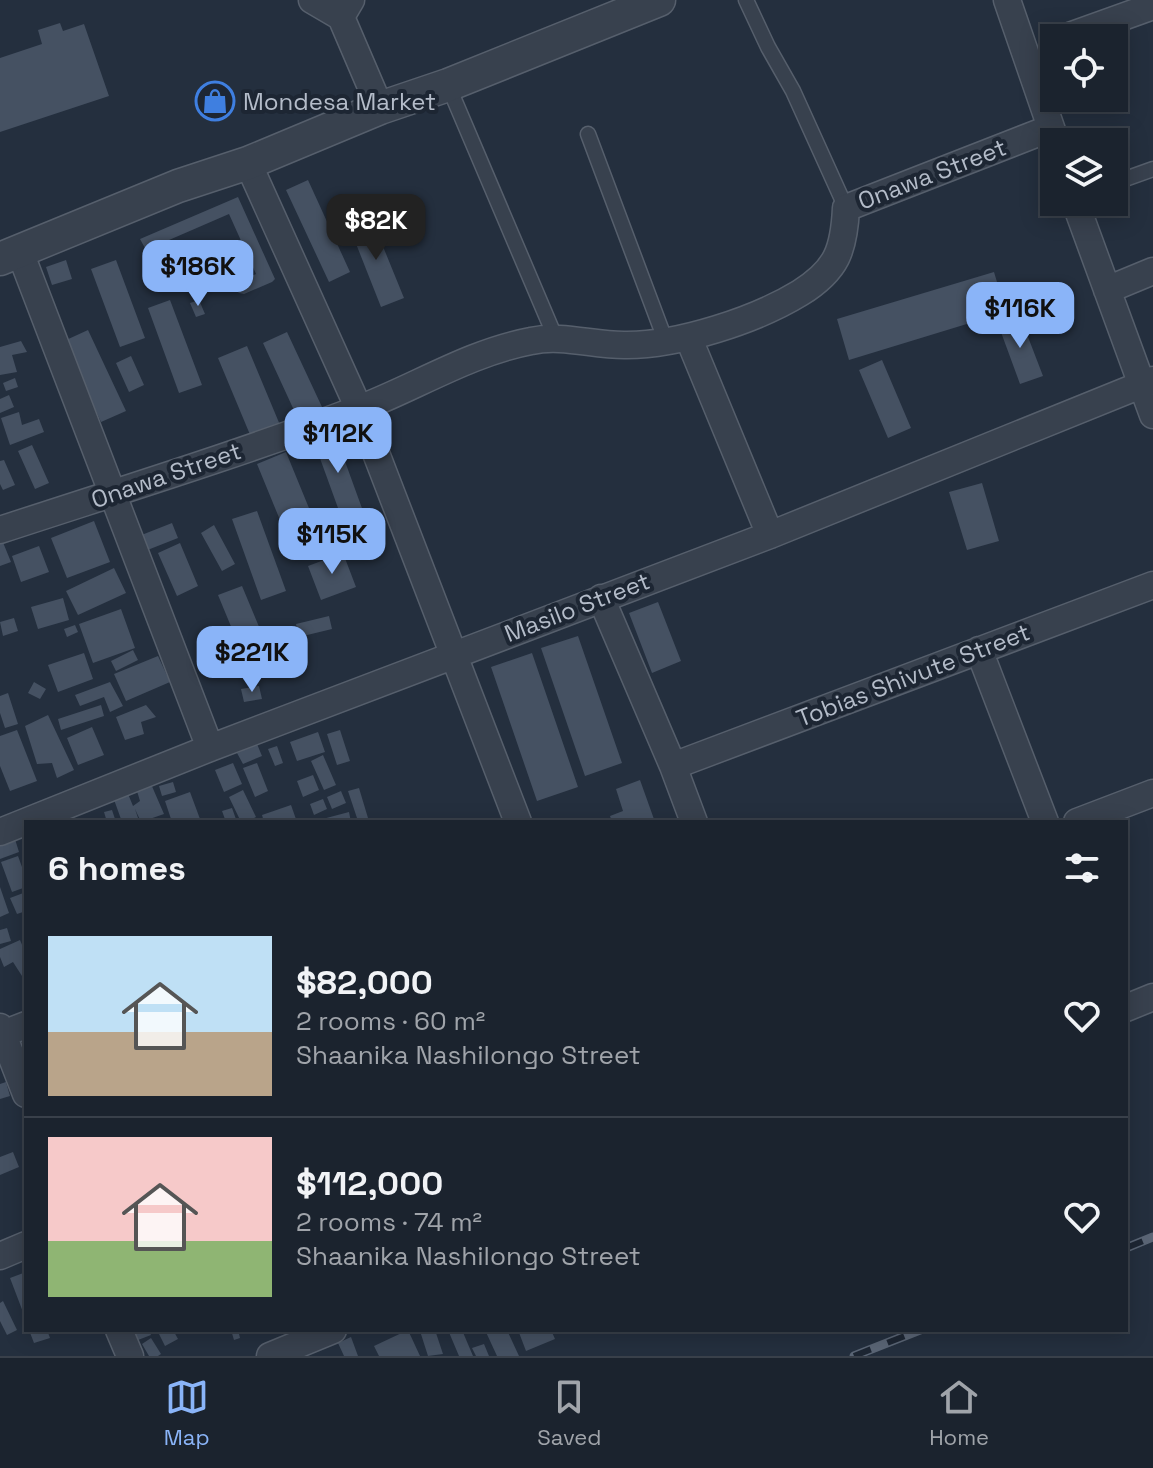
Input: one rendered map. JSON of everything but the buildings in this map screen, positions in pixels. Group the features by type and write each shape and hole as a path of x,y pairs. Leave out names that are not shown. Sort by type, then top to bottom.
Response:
{"street":[{"path":"312,0 346,8 380,108"},
{"path":"210,748 113,493 10,255 178,186 248,163 380,108 448,85 659,0"},
{"path":"1007,0 1051,128"},
{"path":"1103,24 1153,6"},
{"path":"1024,52 1040,46"},
{"name":"Onawa Street","path":"0,530 359,409 443,369 532,340 556,339 626,346 677,341 762,311 800,293 827,271 841,251 846,208 1040,140"},
{"path":"248,163 359,409 517,820"},
{"path":"1080,216 1107,290 1147,383 1153,415"},
{"path":"1107,290 1153,271"},
{"path":"677,341 770,535"},
{"name":"Masilo Street","path":"30,820 454,654 770,535 1147,383"},
{"name":"Tobias Shivute Street","path":"673,766 1153,585"},
{"path":"601,598 693,820"},
{"path":"979,650 1044,820"},
{"path":"1082,820 1153,793"},
{"name":"Masilo Street","path":"0,832 24,822"},
{"path":"1128,1007 1153,997"},
{"path":"10,1028 24,1086"},
{"path":"0,1256 24,1246"},
{"path":"120,1332 130,1356"},
{"path":"270,1356 328,1332"}],"lane":[{"path":"746,0 793,91 846,208"},
{"path":"448,85 556,339"},
{"path":"588,134 677,341"},
{"path":"1128,178 1153,169"}],"railway":[{"path":"1128,1247 1153,1237"},
{"path":"854,1356 915,1332"}],"place":[{"name":"Mondesa Market","path":"215,101"}]}
